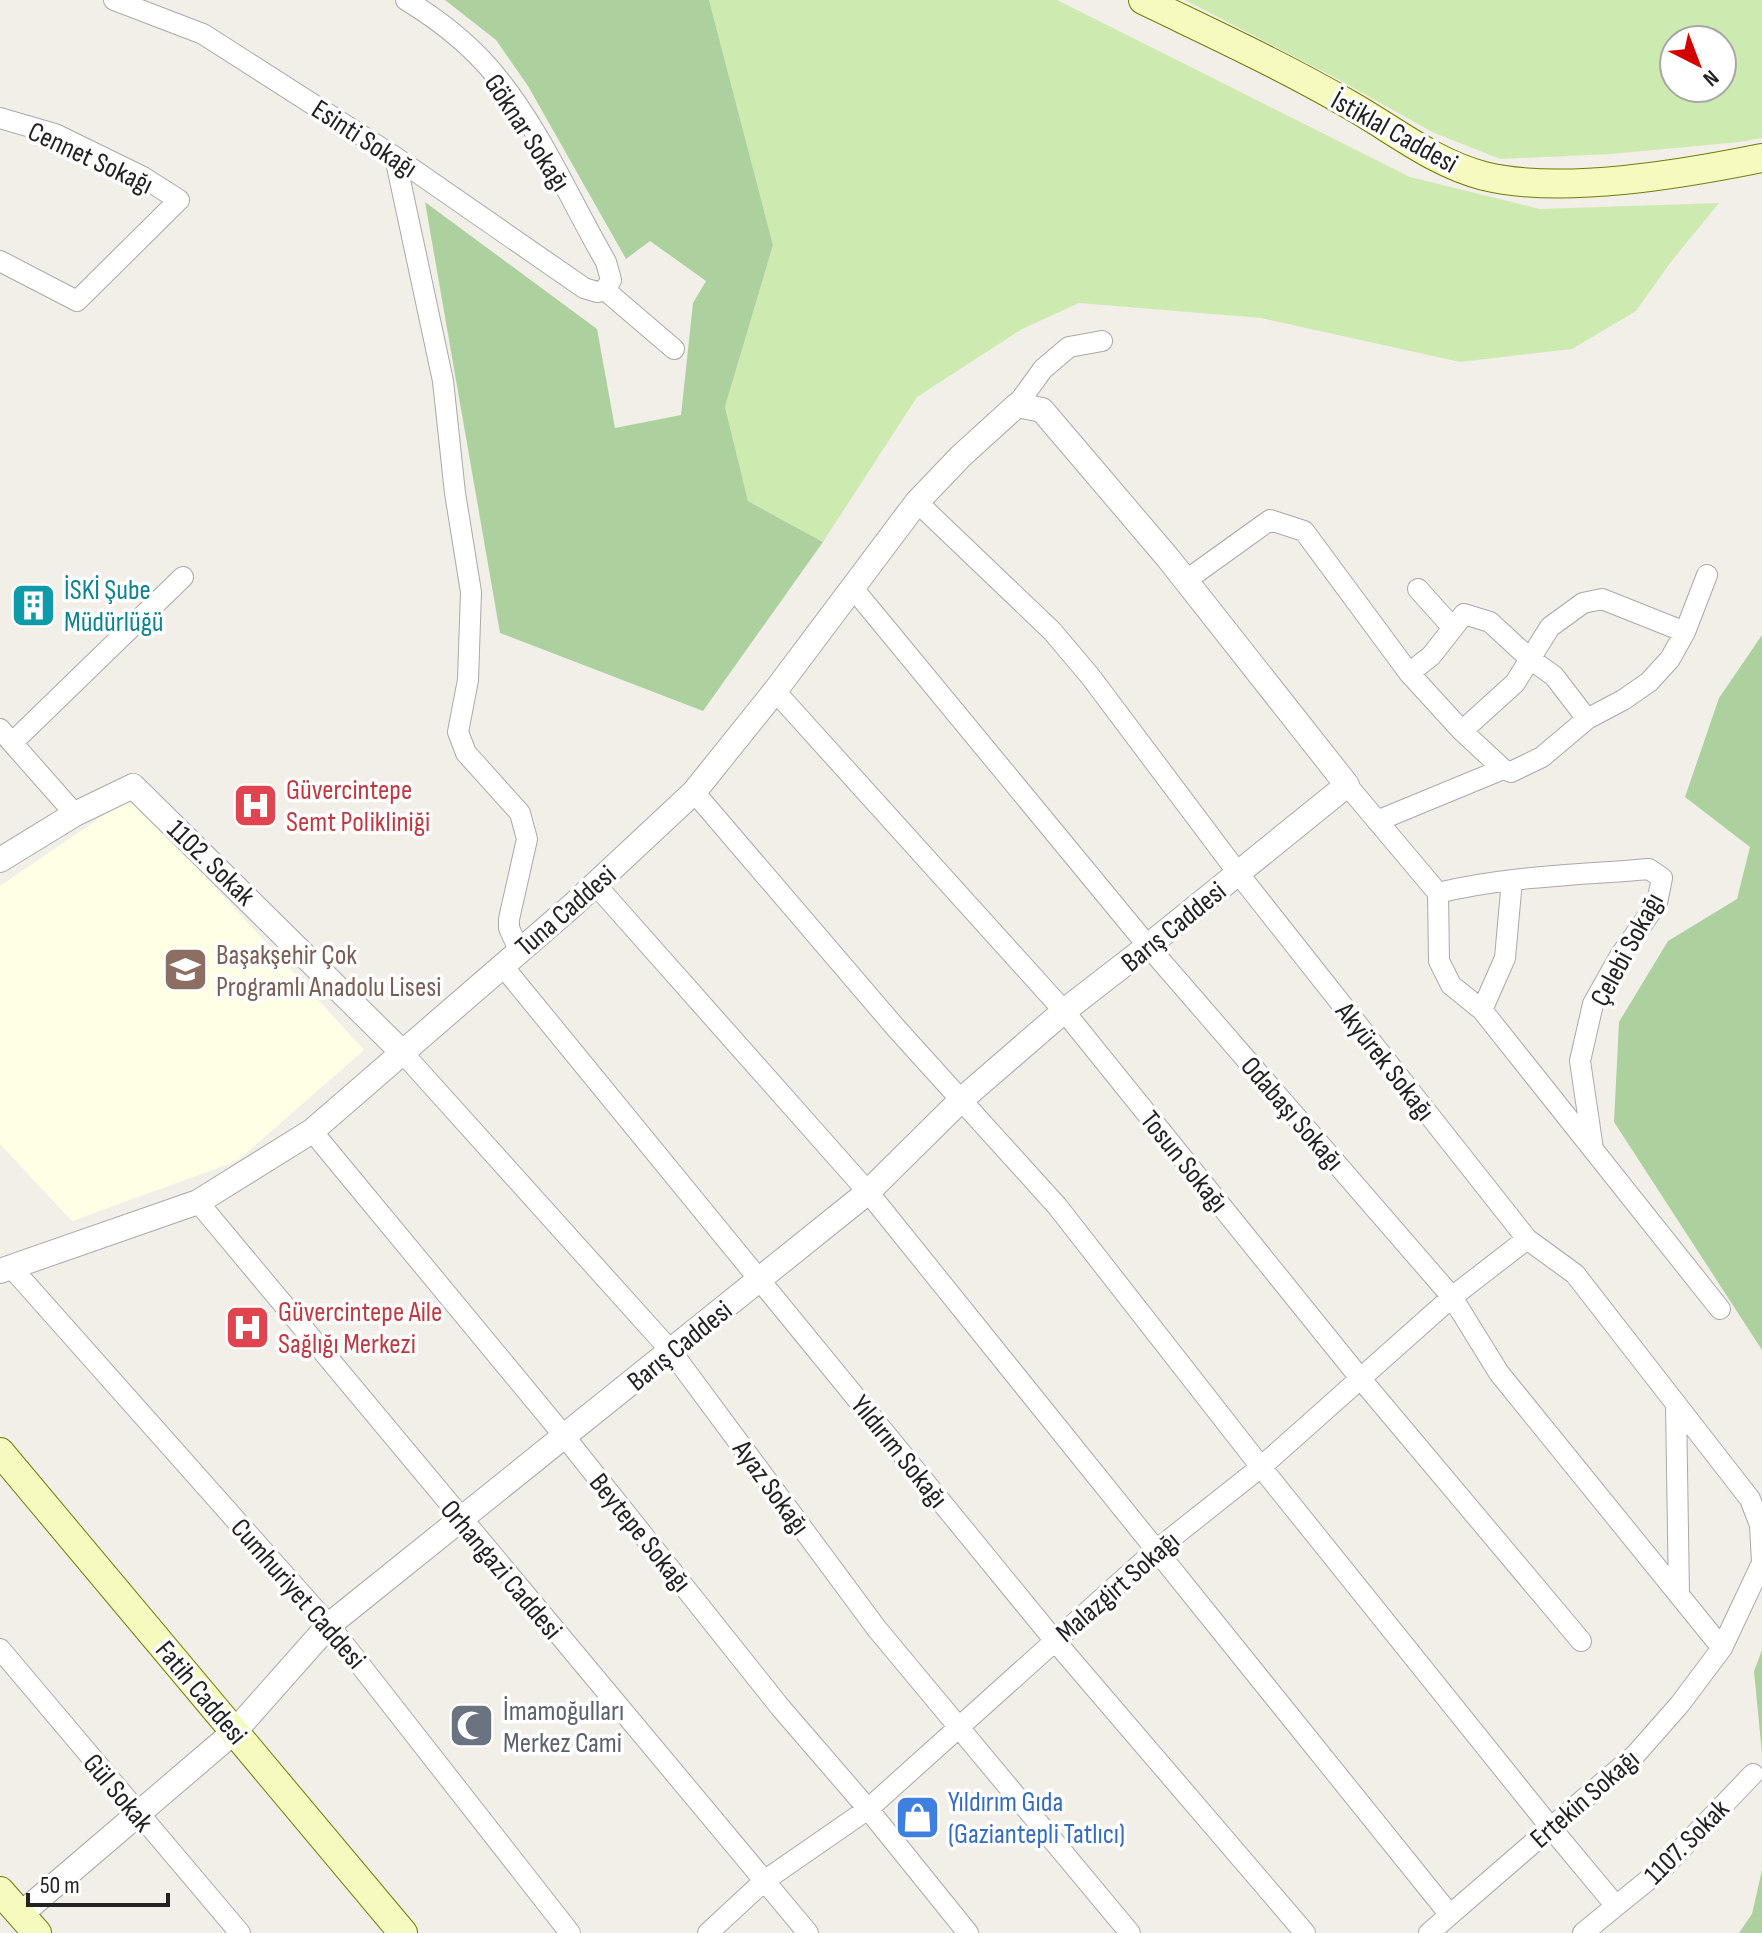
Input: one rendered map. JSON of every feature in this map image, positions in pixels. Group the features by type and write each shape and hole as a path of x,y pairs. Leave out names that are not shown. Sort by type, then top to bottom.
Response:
{"main road":[{"name":"İstiklal Caddesi","path":"1143,0 1289,71 1350,105 1405,141 1448,163 1487,176 1568,183 1698,171 1762,158"},
{"name":"Fatih Caddesi","path":"0,1452 403,1933"}],"street":[{"name":"Esinti Sokağı","path":"114,0 203,34 395,157 584,288 597,292 605,290"},
{"name":"Göknar Sokağı","path":"406,0 439,20 495,75 537,136 606,262 611,280 605,290"},
{"name":"Cennet Sokağı","path":"0,118 55,134 143,177 179,200 77,301 0,261"},
{"path":"395,157 443,381 455,493 471,592 468,680 458,732 466,753 520,813 526,828 527,839 509,919 511,957"},
{"path":"605,290 674,349"},
{"path":"1102,341 1069,347 1043,369 1017,405 1042,410 1168,558 1347,785 1438,893 1439,961 1451,985 1482,1010 1720,1309"},
{"name":"Tuna Caddesi","path":"5,1269 198,1202 312,1131 595,884 694,792 775,691 917,502 1017,405"},
{"name":"Akyürek Sokağı","path":"917,502 1052,631 1100,689 1238,873 1527,1239 1575,1274 1750,1499 1760,1525 1762,1563 1722,1648"},
{"path":"1185,581 1270,520 1304,531 1409,673 1462,731 1503,769 1511,772 1542,757 1587,719 1649,682 1670,659 1685,632 1707,575"},
{"path":"75,814 6,736 183,577"},
{"name":"Odabaşı Sokağı","path":"852,587 1148,946 1452,1297 1499,1373 1722,1648"},
{"path":"1418,589 1453,628"},
{"path":"1462,731 1515,683 1550,627 1583,603 1602,599 1685,632"},
{"path":"1409,673 1431,656 1464,614 1490,622 1530,659 1554,676 1587,719"},
{"name":"Tosun Sokağı","path":"775,691 1064,1011 1360,1378 1581,1641"},
{"path":"1377,821 1503,769"},
{"name":"Barış Caddesi","path":"14,1912 138,1814 235,1731 329,1625 868,1192 961,1100 1064,1011 1347,785"},
{"name":"1102. Sokak","path":"0,860 75,814 133,786 402,1052"},
{"path":"694,792 1057,1206 1261,1467 1616,1906"},
{"name":"Çelebi Sokağı","path":"1438,893 1512,880 1649,869 1662,878 1657,903 1620,956 1593,1004 1580,1061 1593,1149"},
{"path":"1482,1010 1505,958 1512,880"},
{"path":"595,884 868,1192 1450,1915"},
{"name":"Yıldırım Sokağı","path":"511,957 759,1279 1055,1641 1305,1933"},
{"name":"Ayaz Sokağı","path":"402,1052 671,1351 877,1629 1130,1933"},
{"name":"Beytepe Sokağı","path":"312,1131 565,1437 780,1707 868,1809 968,1933"},
{"name":"Orhangazi Caddesi","path":"198,1202 460,1520 808,1933"},
{"name":"Malazgirt Sokağı","path":"708,1933 764,1881 868,1809 1155,1551 1261,1467 1452,1297 1527,1239"},
{"name":"Cumhuriyet Caddesi","path":"5,1269 329,1625 570,1933"},
{"path":"1676,1404 1679,1595"},
{"name":"Ertekin Sokağı","path":"1429,1933 1636,1754 1680,1704 1722,1648"},
{"name":"Gül Sokak","path":"0,1649 240,1933"},
{"name":"1107. Sokak","path":"1583,1933 1663,1868 1753,1774"}],"shaded area":[{"path":"132,796 364,1050 237,1161 72,1221 0,1144 0,886"}],"green space":[{"path":"445,0 709,0 773,245 725,407 748,501 823,542 703,711 500,633 425,202 597,329 615,428 681,415 693,303 706,281 650,241 626,259 528,86 496,40"},
{"path":"709,0 1057,0 1410,177 1540,209 1719,203 1636,311 1572,349 1460,362 1261,318 1079,303 1022,329 917,397 823,542 748,501 725,407 773,245"},
{"path":"1185,0 1762,0 1762,138 1611,154 1500,159 1432,132"},
{"path":"1762,635 1762,1350 1614,1122 1619,1022 1668,941 1737,899 1750,847 1685,797 1719,698"},
{"path":"1762,1650 1762,1754 1754,1671"},
{"path":"1762,1870 1762,1933 1739,1933 1752,1914"}],"place":[{"name":"İSKİ Şube Müdürlüğü","path":"33,605"},
{"name":"Güvercintepe Semt Polikliniği","path":"255,805"},
{"name":"Başakşehir Çok Programlı Anadolu Lisesi","path":"185,970"},
{"name":"Güvercintepe Aile Sağlığı Merkezi","path":"247,1327"},
{"name":"İmamoğulları Merkez Cami","path":"472,1726"},
{"name":"Yıldırım Gıda (Gaziantepli Tatlıcı)","path":"917,1817"}]}
